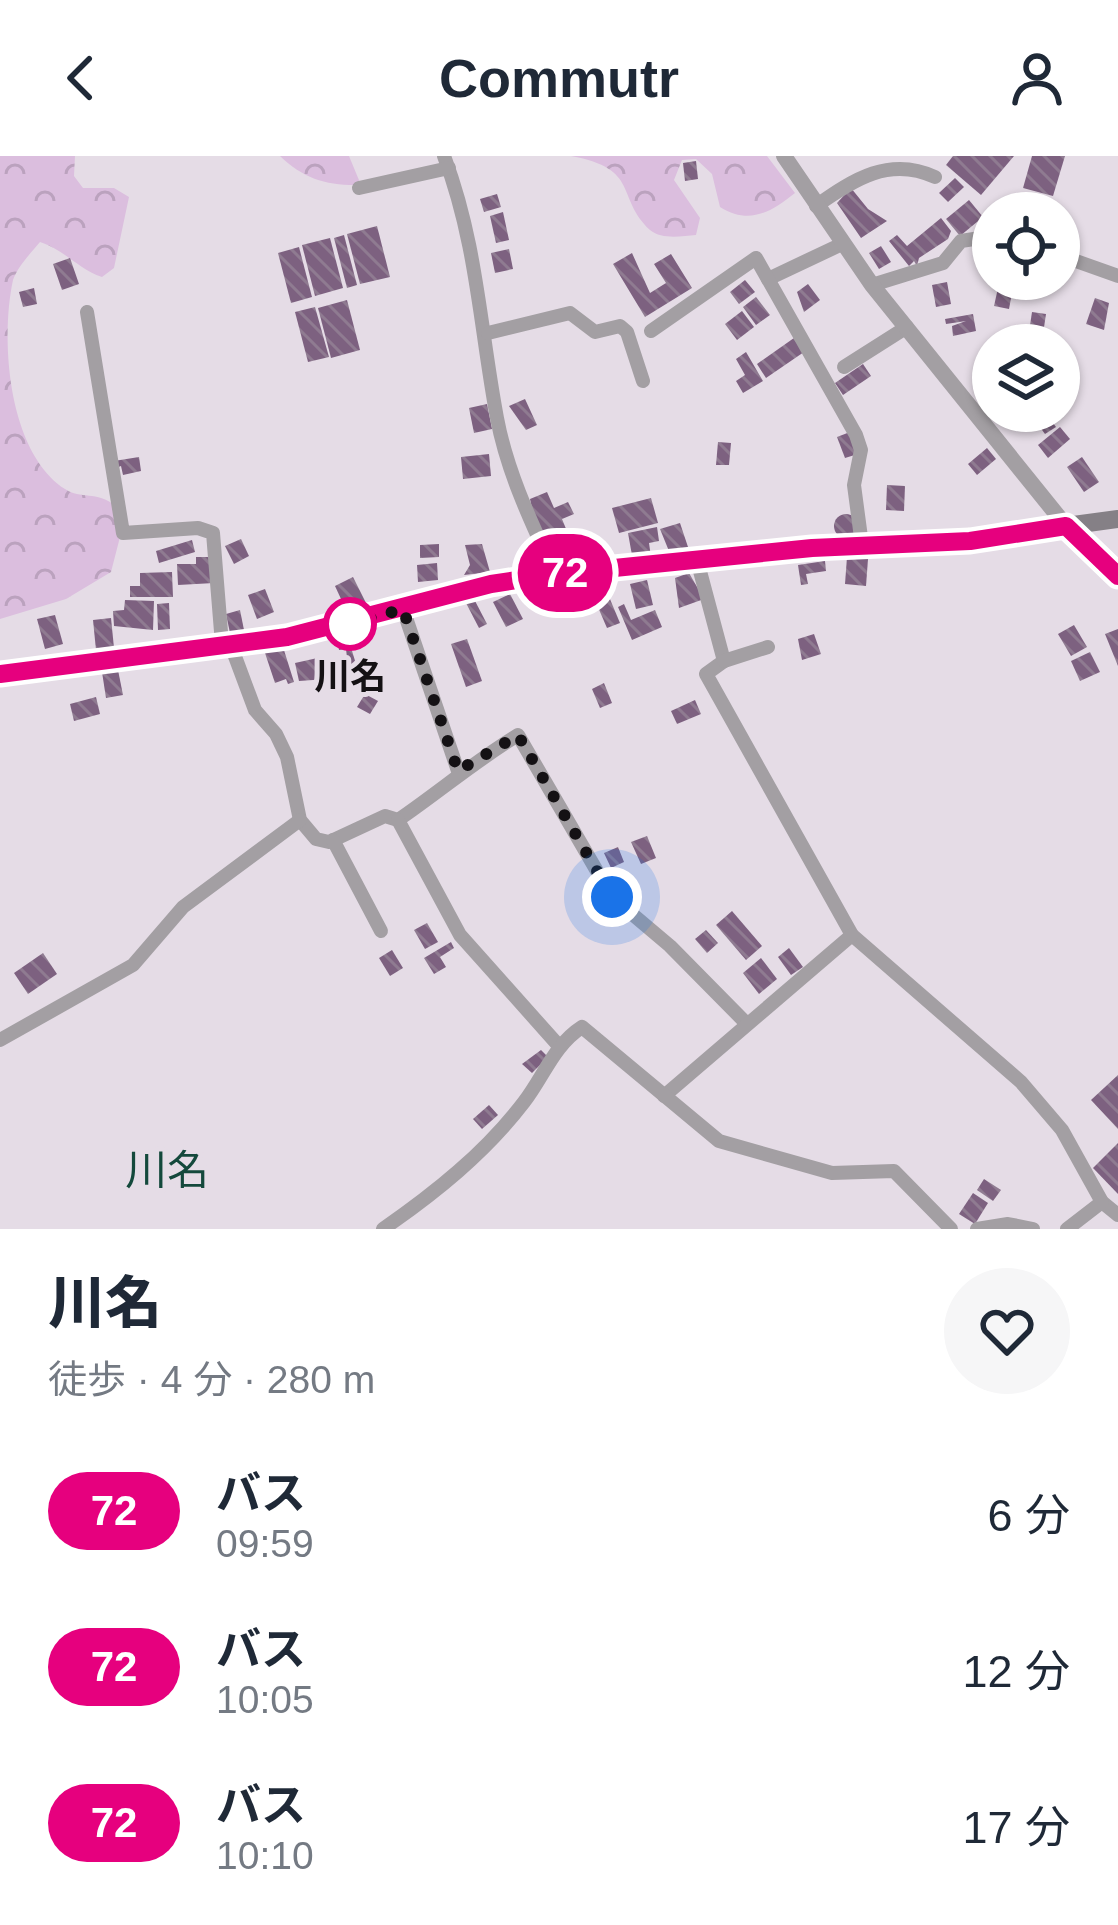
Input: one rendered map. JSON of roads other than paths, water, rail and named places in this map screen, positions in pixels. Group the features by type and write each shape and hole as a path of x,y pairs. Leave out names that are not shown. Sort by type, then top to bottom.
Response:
{"highway":[{"path":"0,674 332,629 491,584 555,574 862,545 970,541 1066,526 1118,576"}],"main road":[{"path":"1066,526 1118,519"}],"street":[{"path":"784,156 872,285 1066,526"},
{"path":"359,188 446,162 465,212 503,441 555,574"},
{"path":"816,206 876,166 912,163 935,177"},
{"path":"872,285 943,262 961,242 972,240"},
{"path":"768,279 842,244"},
{"path":"651,331 756,258 856,435 861,450 854,485 862,545"},
{"path":"1080,262 1118,276"},
{"path":"88,312 123,533 198,528 213,533 226,644 255,710 276,734 300,820 316,839 333,840 385,816 398,820 460,935 559,1046"},
{"path":"488,333 570,313 595,332 620,326 627,332 643,381"},
{"path":"844,368 907,327"},
{"path":"697,560 724,661"},
{"path":"403,609 458,771"},
{"path":"768,647 724,661 706,674 852,935 1021,1082 1061,1130 1102,1202 1118,1216"},
{"path":"398,820 437,794 458,771 518,735 612,897 746,1023"},
{"path":"0,1040 133,965 183,908 300,820"},
{"path":"333,840 381,931"},
{"path":"664,1096 852,935"},
{"path":"382,1229 479,1154 525,1100 559,1046 582,1027 719,1141 832,1173 894,1171 951,1229"},
{"path":"1067,1229 1102,1202"},
{"path":"977,1229 1008,1224 1033,1229"}],"place":[{"name":"川名","path":"350,624"}],"district":[{"name":"川名","path":"167,1170"}]}
